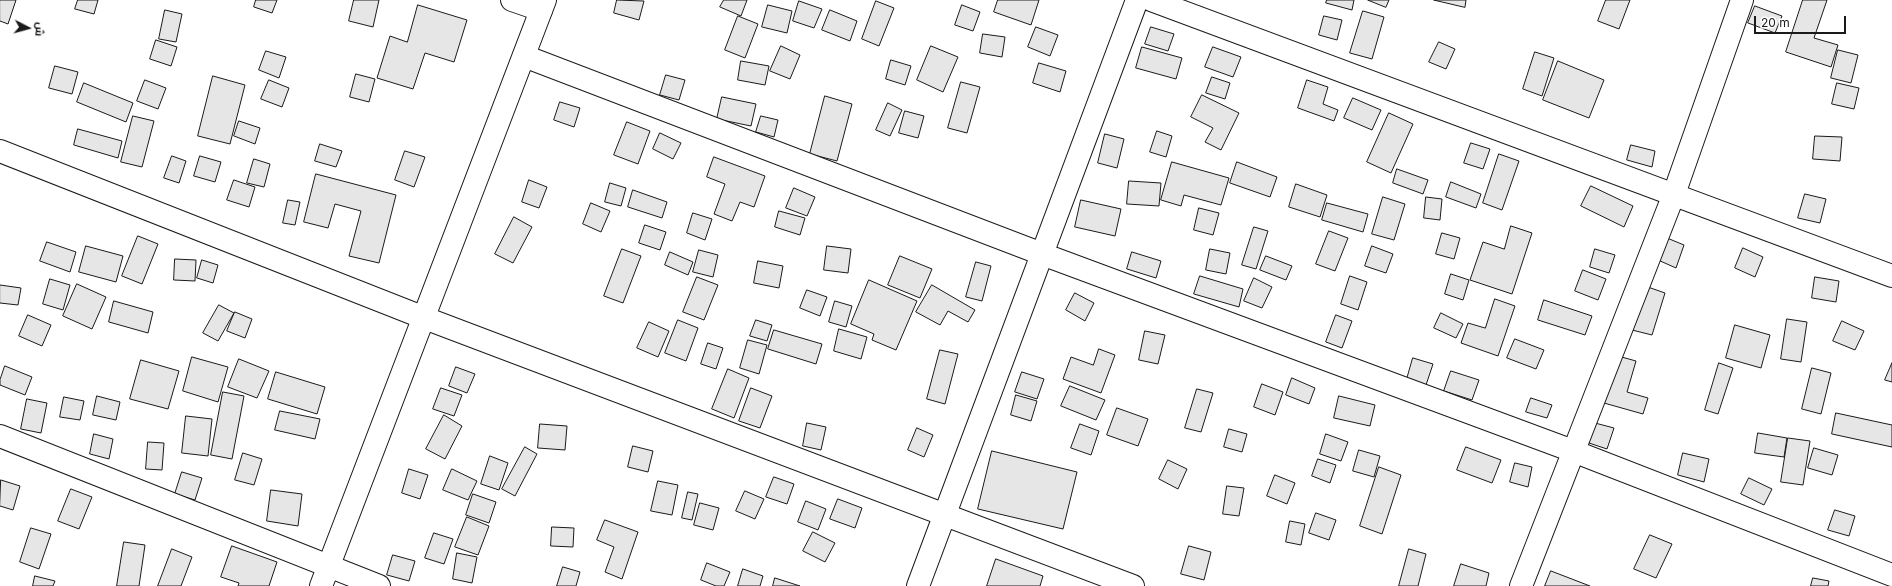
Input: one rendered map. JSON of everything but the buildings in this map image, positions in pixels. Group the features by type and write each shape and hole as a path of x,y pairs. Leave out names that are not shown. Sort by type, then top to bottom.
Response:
{"street":[{"path":"321,586 422,317 543,5 512,0"},
{"path":"918,586 1137,0"},
{"path":"1151,0 1892,276"},
{"path":"1521,586 1674,194 1742,0"},
{"path":"524,56 1042,254 1573,451 1892,575"},
{"path":"0,151 422,317 1133,586"},
{"path":"0,436 380,586"}]}
